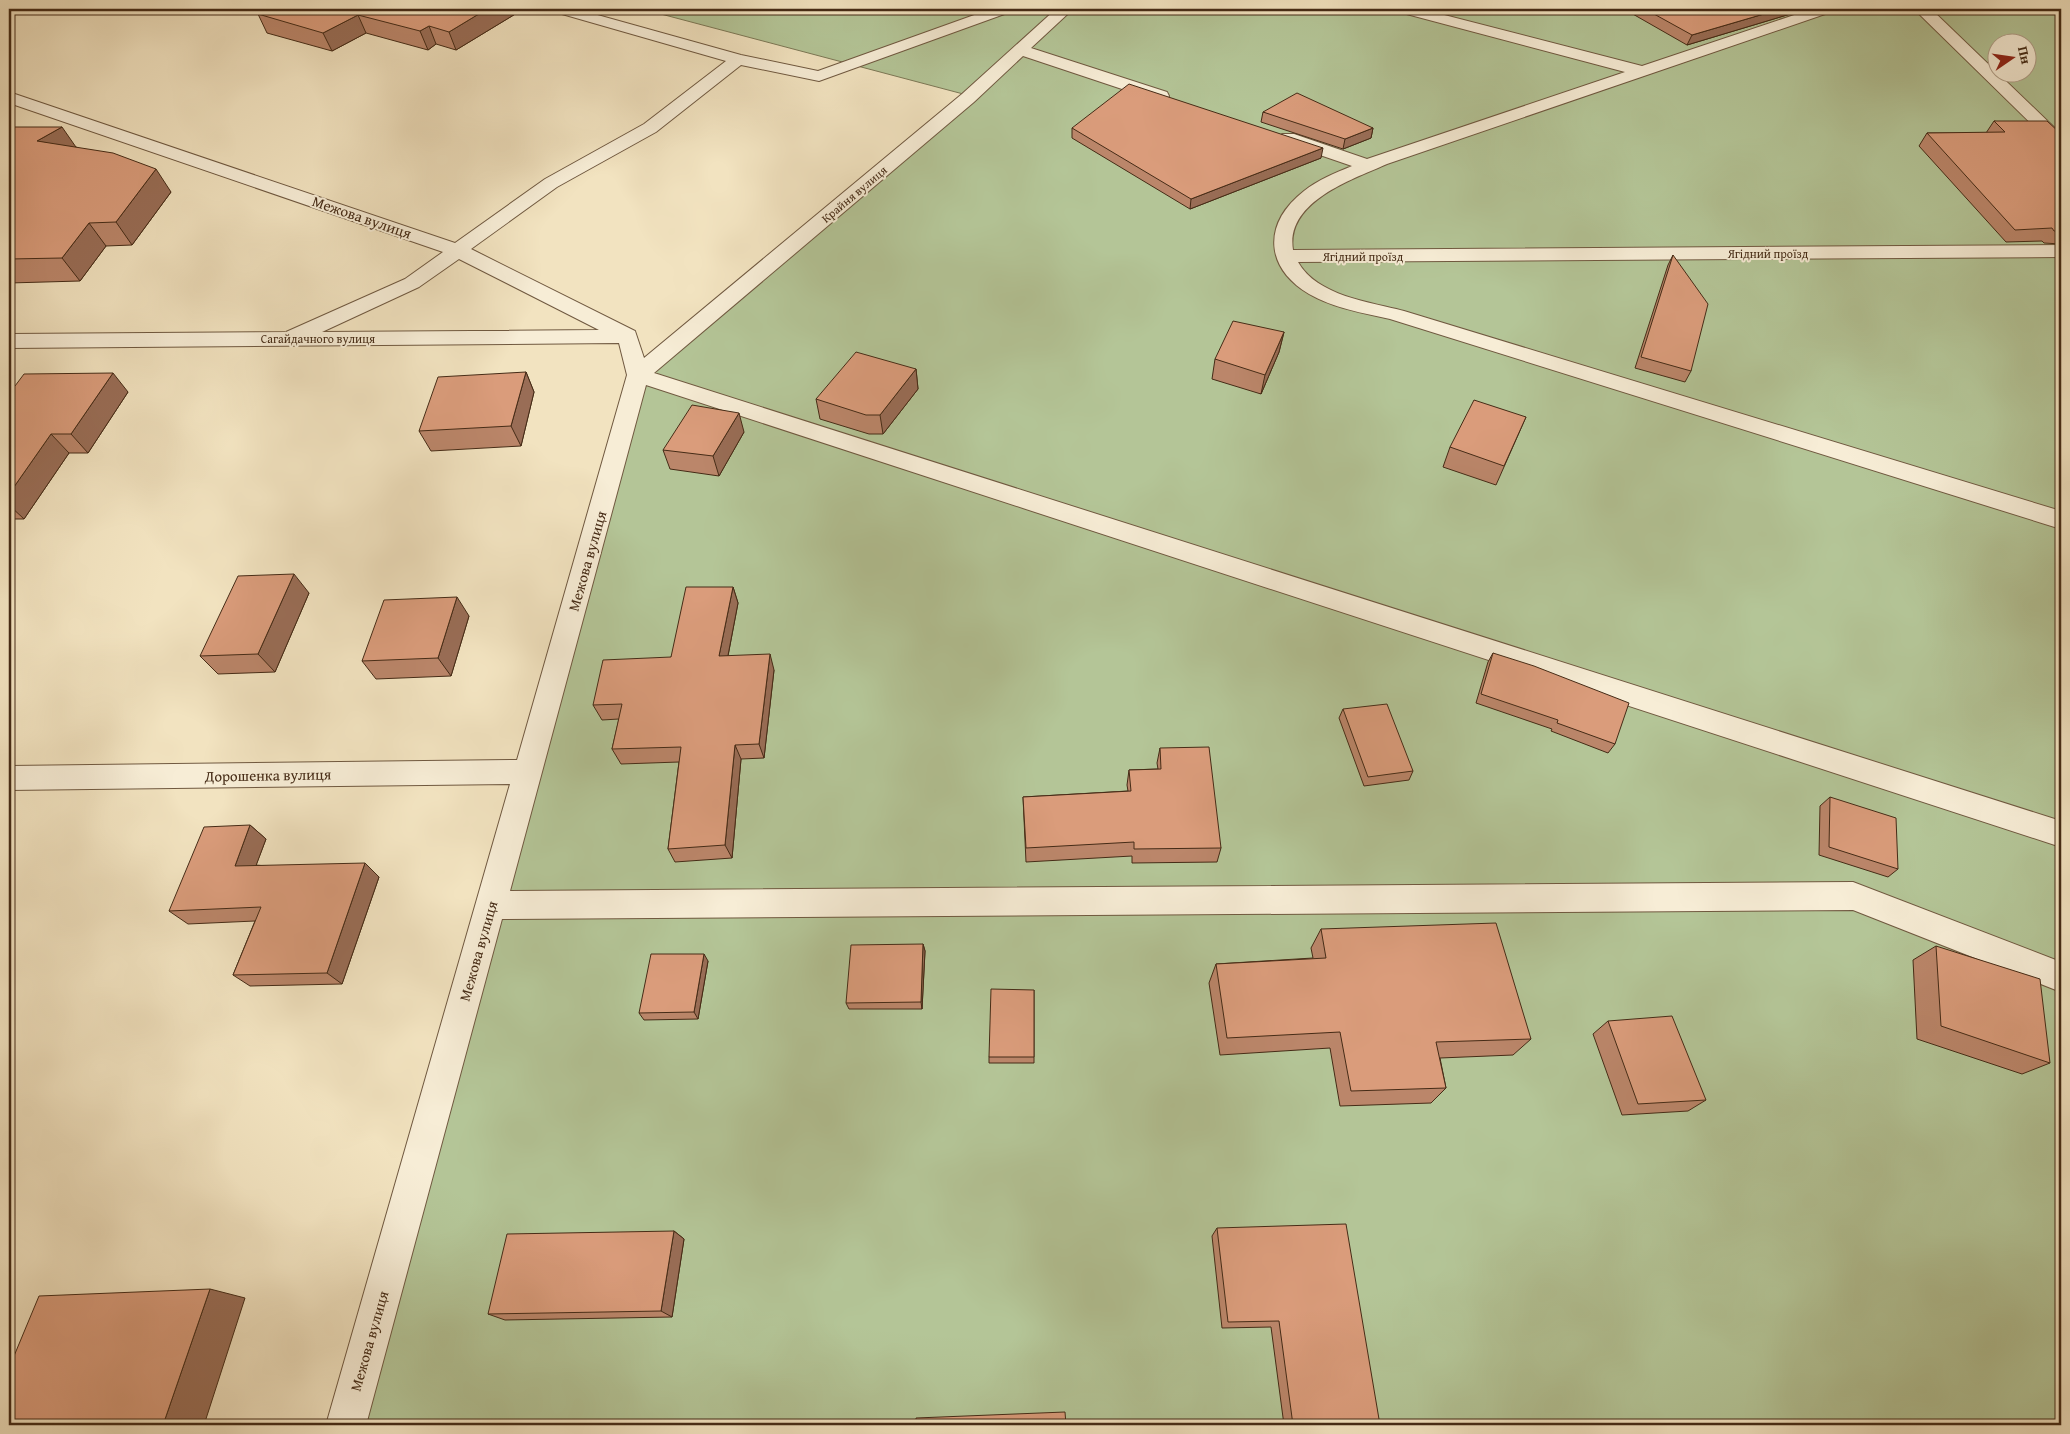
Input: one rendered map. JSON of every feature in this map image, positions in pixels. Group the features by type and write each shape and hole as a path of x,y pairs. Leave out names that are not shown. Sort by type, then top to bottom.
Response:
{"street":[{"path":"560,9 738,59 819,76 1004,9"},
{"name":"Крайня вулиця","path":"638,375 968,98 1065,9"},
{"path":"1404,9 1642,72"},
{"path":"1826,9 1369,166 1325,184 1301,203 1288,221 1281,246 1291,270 1321,294 1396,315 2061,520"},
{"path":"1922,9 2061,144"},
{"path":"1020,50 1181,103"},
{"path":"291,338 412,283 550,183 650,128 738,59"},
{"name":"Межова вулиця","path":"9,98 457,250 628,336 638,375 346,1425"},
{"path":"1275,134 1369,166"},
{"name":"Ягідний проїзд","path":"1285,256 2061,251"},
{"name":"Сагайдачного вулиця","path":"9,341 628,336"},
{"path":"638,375 2061,834"},
{"name":"Дорошенка вулиця","path":"9,778 528,772"},
{"path":"491,906 1853,896 2061,976"}],"green space":[{"path":"642,9 1062,9 967,95"},
{"path":"1065,9 2061,9 2061,1425 346,1425 638,375 968,98"}],"building":[{"path":"268,9 487,9 449,32 429,26 420,31 358,15 323,33 258,14"},
{"path":"1645,9 1781,9 1692,35"},
{"path":"1129,84 1323,148 1191,199 1072,128"},
{"path":"1297,93 1373,128 1345,139 1263,112"},
{"path":"1994,121 2047,121 2061,134 2061,231 2054,231 2052,228 2015,230 1927,133 2005,132"},
{"path":"9,127 62,127 37,141 113,153 156,169 116,222 89,223 62,258 9,259"},
{"path":"1673,255 1708,304 1691,371 1641,357"},
{"path":"1233,321 1284,332 1265,375 1215,359"},
{"path":"856,352 916,369 880,415 866,415 816,399"},
{"path":"526,372 511,426 419,431 438,377"},
{"path":"113,373 71,434 51,434 9,494 9,386 15,386 24,374"},
{"path":"1474,400 1526,417 1504,466 1450,447"},
{"path":"692,405 739,413 713,456 663,450"},
{"path":"294,574 258,654 200,656 238,576"},
{"path":"686,587 733,587 719,656 770,654 759,744 735,745 725,845 668,849 681,747 612,749 622,704 593,705 603,660 671,657"},
{"path":"457,597 438,658 362,661 384,600"},
{"path":"1493,653 1534,666 1629,703 1615,744 1557,723 1558,720 1481,694"},
{"path":"1387,704 1413,771 1368,777 1343,709"},
{"path":"1209,747 1221,848 1134,849 1134,842 1026,848 1023,797 1131,791 1129,770 1161,769 1160,748"},
{"path":"1830,797 1896,818 1898,869 1829,847"},
{"path":"250,825 235,866 365,863 327,973 233,975 261,907 169,911 204,827"},
{"path":"1496,923 1531,1039 1436,1042 1446,1088 1351,1091 1340,1032 1227,1038 1216,964 1326,958 1321,929"},
{"path":"923,944 921,1002 846,1003 851,945"},
{"path":"1936,946 2040,979 2050,1063 1941,1026"},
{"path":"651,954 704,954 694,1012 639,1013"},
{"path":"991,989 1034,990 1034,1057 989,1057"},
{"path":"1672,1016 1706,1100 1638,1104 1608,1021"},
{"path":"1346,1224 1380,1425 1293,1425 1279,1321 1228,1322 1217,1228"},
{"path":"674,1231 661,1311 488,1314 507,1234"},
{"path":"210,1289 163,1425 9,1425 9,1368 39,1296"},
{"path":"1065,1412 1066,1425 916,1425 916,1418"}]}
